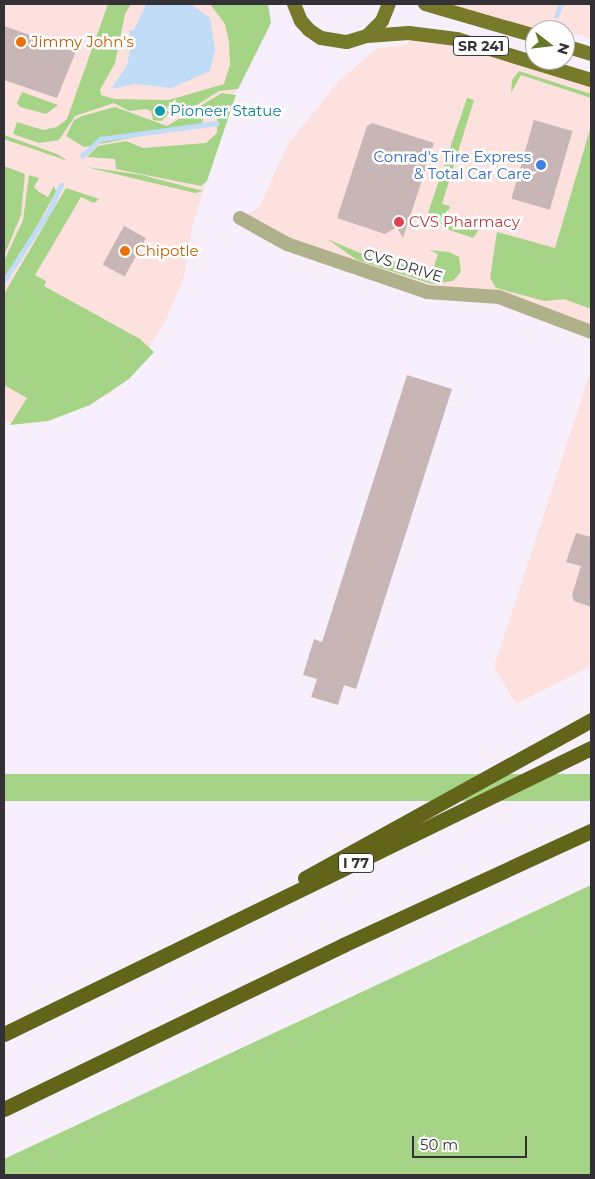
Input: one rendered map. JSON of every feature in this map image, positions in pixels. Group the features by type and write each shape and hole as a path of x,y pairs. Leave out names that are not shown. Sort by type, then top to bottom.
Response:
{"highway":[{"path":"122,979 591,720"},
{"name":"I 77","path":"4,1034 122,979 591,748"},
{"path":"4,1109 343,945 591,832"}],"main road":[{"path":"294,4 300,21 321,38 347,42 367,36 382,21 390,4"},
{"name":"SR 241","path":"425,4 525,33"},
{"name":"SR 241","path":"367,36 409,32 457,39 591,80"},
{"path":"575,49 591,54"}],"street":[{"name":"CVS DRIVE","path":"240,218 287,244 427,292 499,297 591,332"}],"shaded area":[{"path":"4,4 267,4 263,37 231,101 193,224 184,277 167,318 139,364 109,394 55,417 21,423 4,422"},
{"path":"425,4 591,4 591,38 575,34 575,20 525,20 525,28"},
{"path":"409,33 525,63 525,70 552,70 591,80 591,332 519,304 427,292 240,218 259,208 288,144 339,81 376,49 408,44"},
{"path":"591,370 591,666 516,704 494,667"}],"green space":[{"path":"108,4 131,4 125,14 115,63 100,90 101,95 114,99 169,100 224,84 230,64 229,42 225,24 210,4 268,4 271,23 238,89 219,91 192,108 172,112 161,121 153,120 151,111 146,109 129,111 114,103 75,116 59,140 39,143 13,134 17,122 43,130 57,127 67,119"},
{"path":"519,71 591,94 591,98 521,75 511,93 512,80"},
{"path":"22,92 58,105 46,114 20,107 17,103"},
{"path":"222,93 236,95 207,181 201,186 116,169 115,159 87,157 98,146 126,141 143,148 206,143 217,133 217,118 209,108 205,110 202,124 84,147 66,136 74,120 115,107 167,126"},
{"path":"467,98 474,100 442,204 450,206 447,217 480,228 473,238 432,224 427,216"},
{"path":"591,126 591,309 564,299 545,301 496,288 490,278 497,232 555,248"},
{"path":"4,135 57,154 68,161 4,139"},
{"path":"4,166 25,174 21,215 4,256"},
{"path":"86,167 142,175 203,191 195,193"},
{"path":"29,175 39,178 34,187 39,192 48,197 54,186 56,192 4,284 4,261 23,220"},
{"path":"66,188 99,199 94,203 81,197 35,275 46,281 44,286 140,339 154,352 129,379 90,405 48,421 10,425 27,398 4,385 4,294"},
{"path":"327,239 360,253 432,272 438,254 429,250 449,252 459,257 461,272 453,281 432,284 357,260"},
{"path":"4,774 591,774 591,801 4,801"},
{"path":"591,885 591,1175 4,1175 4,1159"}],"water":[{"path":"146,4 191,4 210,18 215,50 210,71 172,88 135,84 111,89 127,65 132,41 129,31 134,30"}],"building":[{"path":"4,26 76,51 57,98 4,80"},
{"name":"Conrad's Tire Express & Total Car Care","path":"534,120 572,131 550,210 511,199"},
{"name":"CVS Pharmacy","path":"372,123 434,143 403,238 397,227 385,234 337,218 367,126"},
{"name":"Chipotle","path":"124,226 146,238 125,277 103,264"},
{"path":"407,375 452,389 356,689 344,685 338,705 311,697 317,679 303,675 314,639 322,642"},
{"path":"576,533 591,537 591,607 574,601 572,595 581,566 566,562"}],"waterway":[{"path":"556,16 561,4"},
{"path":"82,156 100,139 217,123"},
{"path":"4,281 49,211 61,185"}],"place":[{"name":"Jimmy John's","path":"21,42"},
{"name":"Pioneer Statue","path":"160,111"},
{"name":"Conrad's Tire Express & Total Car Care","path":"541,165"},
{"name":"CVS Pharmacy","path":"399,222"},
{"name":"Chipotle","path":"125,251"}]}
